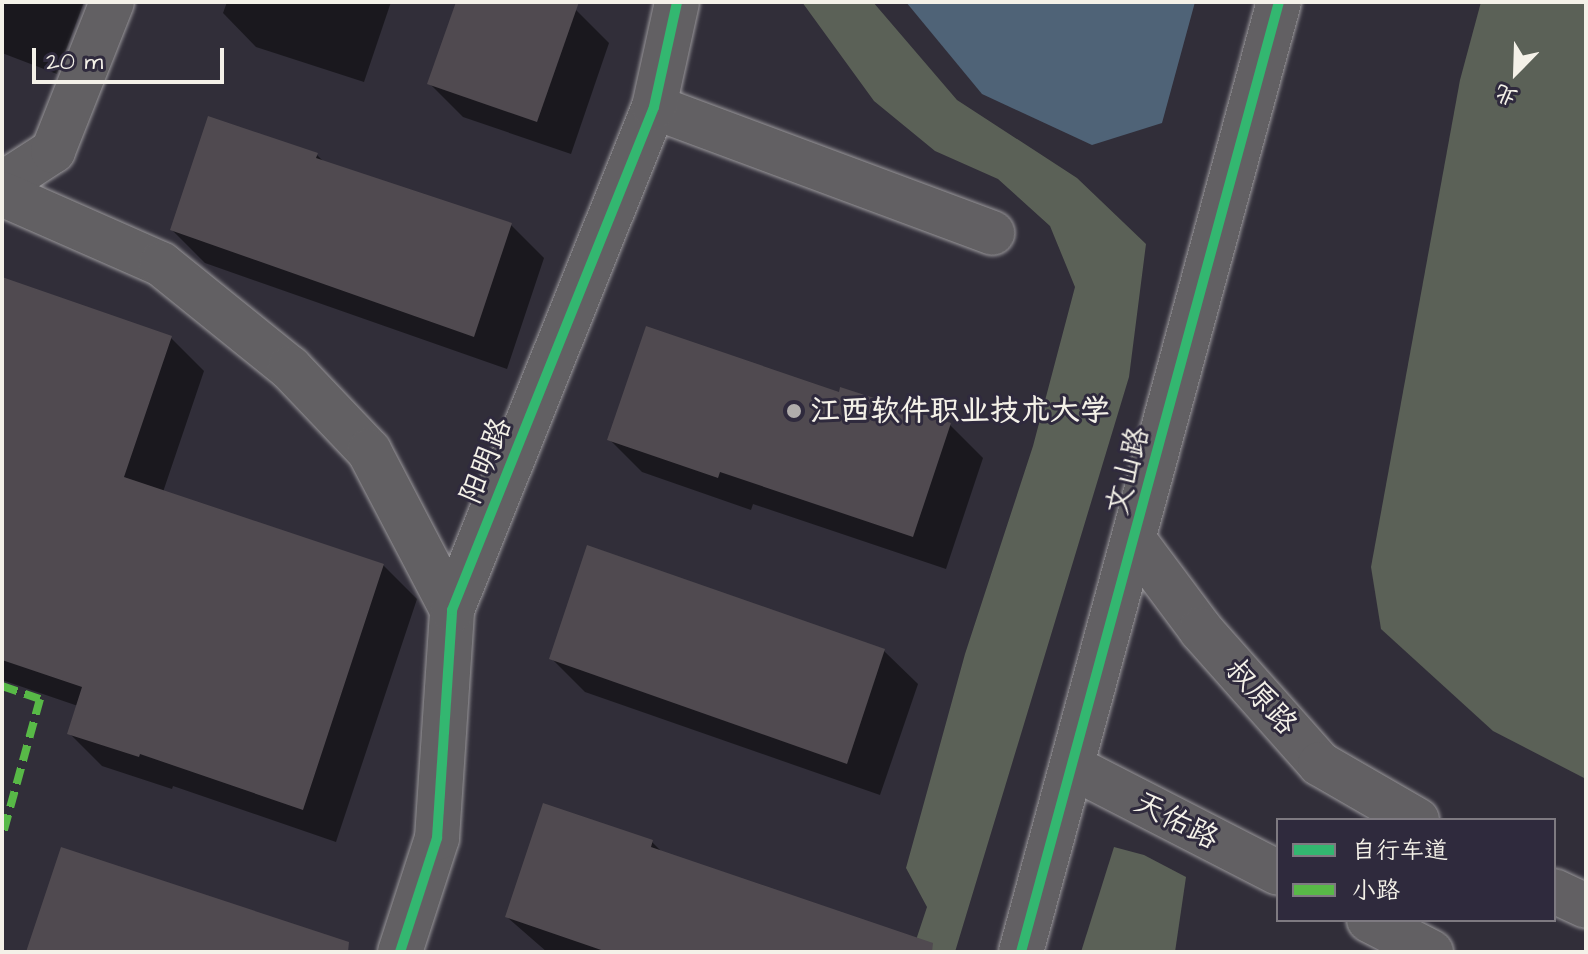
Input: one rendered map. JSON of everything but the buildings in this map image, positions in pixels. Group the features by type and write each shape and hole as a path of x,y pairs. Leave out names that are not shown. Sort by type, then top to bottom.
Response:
{"street":[{"path":"2,184 53,151 112,2"},
{"name":"阳明路","path":"400,952 437,838 452,610 654,107 677,2"},
{"name":"文山路","path":"1021,952 1074,768 1279,2"},
{"path":"654,107 992,233"},
{"path":"2,194 161,264 290,368 369,451 452,610"},
{"name":"叔原路","path":"1134,540 1201,630 1320,764 1414,818"},
{"name":"天佑路","path":"1074,768 1276,872"},
{"path":"1556,892 1586,906"},
{"path":"1373,922 1431,952"}],"shaded area":[{"path":"802,2 873,2 957,100 1077,178 1146,244 1129,377 955,952 912,952 927,907 906,868 965,654 1033,446 1075,287 1050,226 998,179 935,151 874,101"},
{"path":"1481,2 1586,2 1586,779 1493,731 1381,629 1371,567 1460,80"},
{"path":"1114,847 1144,855 1186,877 1175,952 1081,952"}],"water":[{"path":"906,2 1195,2 1162,123 1092,145 982,94"}],"marked path":[{"path":"2,686 40,699 2,837"}],"cycle path":[{"path":"400,952 437,838 452,610 654,107 677,2"},
{"path":"1021,952 1279,2"}],"place":[{"name":"江西软件职业技术大学","path":"794,411"}]}
